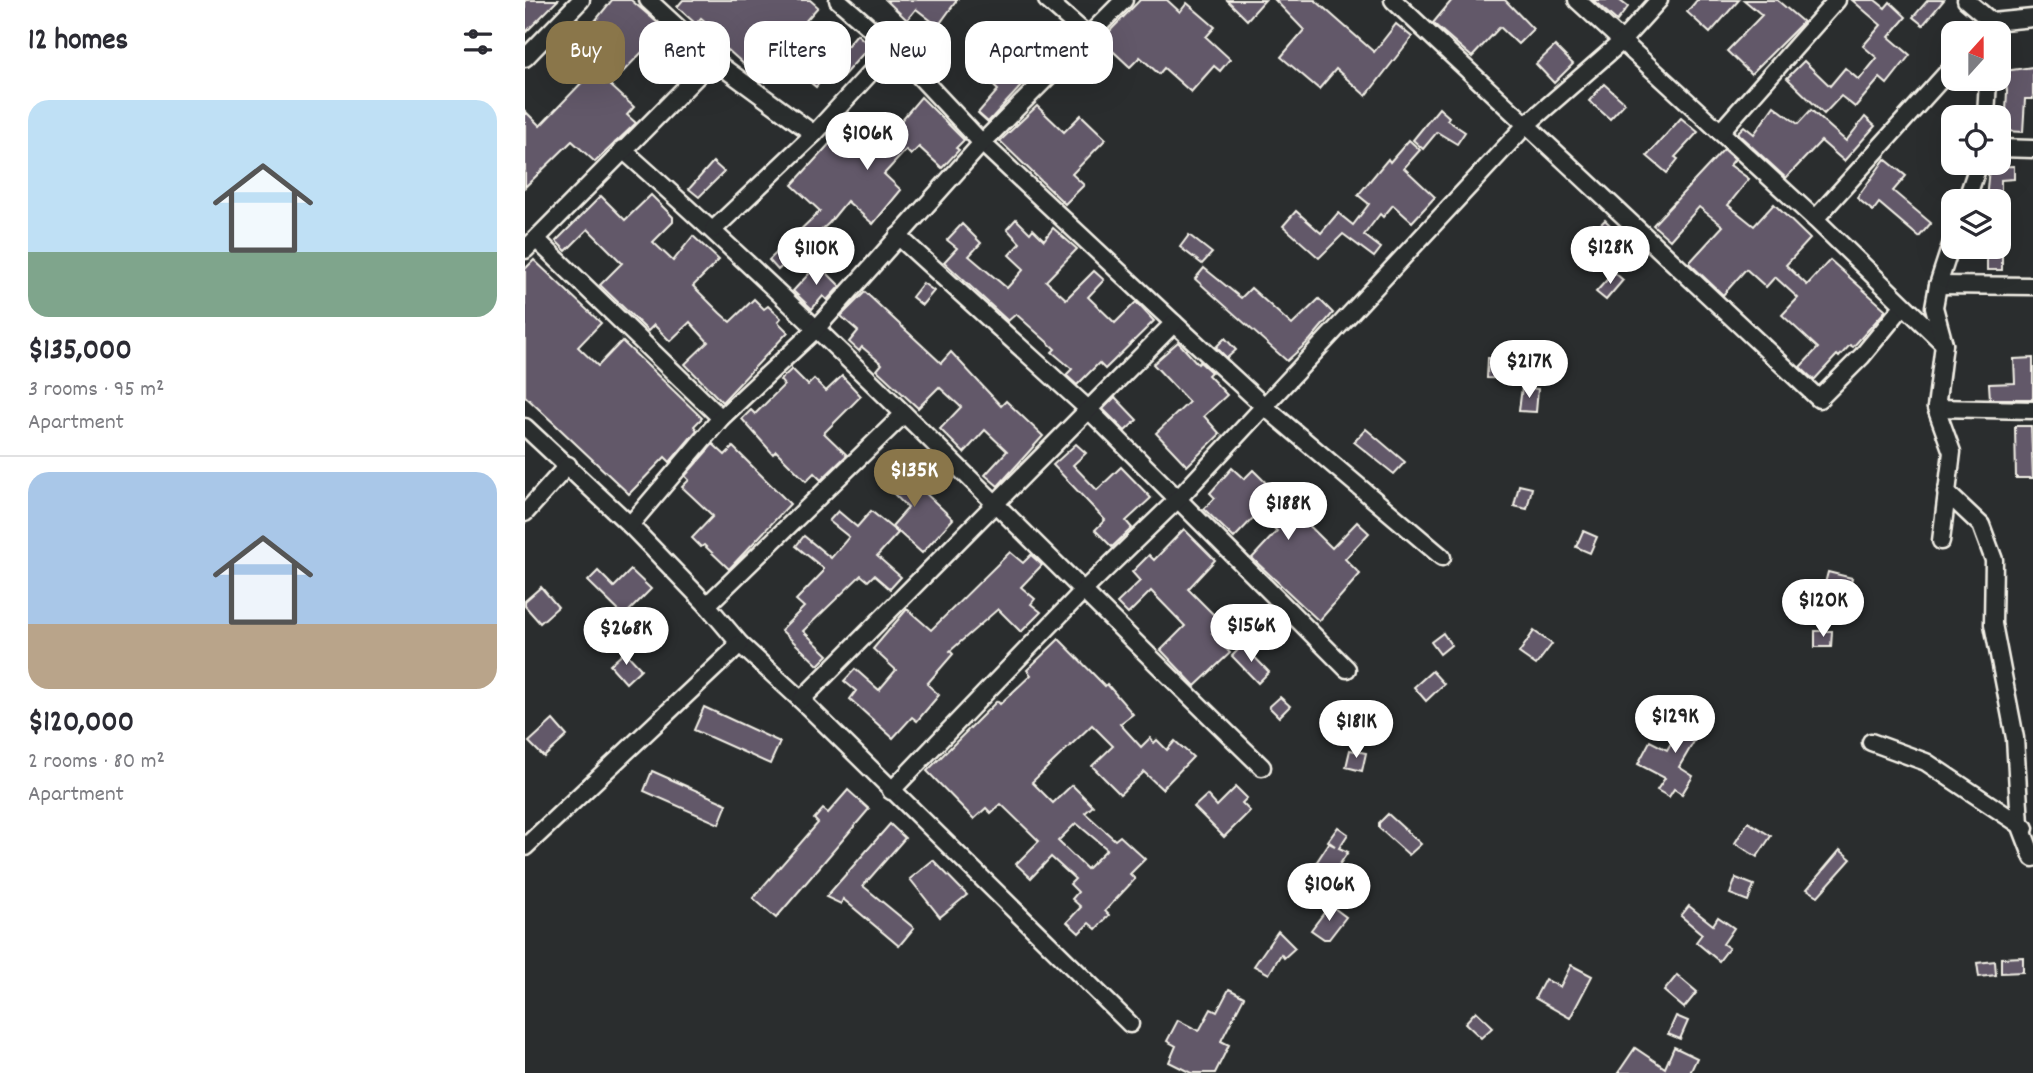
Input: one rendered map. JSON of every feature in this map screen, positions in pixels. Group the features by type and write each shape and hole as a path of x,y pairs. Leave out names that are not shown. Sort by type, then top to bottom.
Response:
{"street":[{"path":"525,58 580,0"},
{"path":"648,0 671,21"},
{"path":"838,0 865,24"},
{"path":"1047,0 1071,21"},
{"path":"1103,21 1124,0"},
{"path":"1393,0 1819,399 1862,356 1903,306"},
{"path":"1577,0 1815,219 1944,344"},
{"path":"891,791 1082,592 1176,501 1526,125 1621,43 1659,0"},
{"path":"1720,132 1837,0"},
{"path":"1966,0 1982,21"},
{"path":"2011,24 2033,18"},
{"path":"730,72 814,134"},
{"path":"713,230 814,134 865,78"},
{"path":"1815,219 1941,79"},
{"path":"688,84 530,244 721,418"},
{"path":"927,84 982,143 1265,407 1442,557"},
{"path":"629,525 721,418 814,330 982,143 1040,84"},
{"path":"2011,148 2033,149"},
{"path":"622,149 713,230 904,414 1262,767"},
{"path":"898,236 1087,409 1176,501 1347,669"},
{"path":"1941,541 1952,452 1936,408 1944,344 1934,307 1946,259"},
{"path":"1938,285 2033,286"},
{"path":"801,700 1174,323"},
{"path":"1936,408 2033,410"},
{"path":"707,605 904,414"},
{"path":"525,427 629,525 707,605 740,644 801,700 1130,1024"},
{"path":"525,513 568,465"},
{"path":"1945,492 1980,525 1994,560 1993,624 2015,738 2033,858"},
{"path":"525,847 740,644"},
{"path":"1871,742 1926,762 2027,829"}],"building":[{"path":"525,0 558,0 525,33"},
{"path":"612,0 631,0 656,21 639,21 639,55 625,70 625,21 595,21"},
{"path":"683,0 810,0 818,7 806,21 744,21 744,64 730,52 730,21 704,21 701,18 693,21 677,7"},
{"path":"886,0 957,0 942,21 932,21 916,9 907,20"},
{"path":"1140,0 1167,0 1180,12 1187,3 1215,27 1206,37 1230,59 1220,71 1214,66 1191,92 1164,68 1159,74 1140,57 1130,67 1113,51 1113,28"},
{"path":"1227,0 1265,0 1247,20"},
{"path":"1275,0 1315,0 1374,52 1396,24 1412,37 1366,96 1336,69 1319,89 1281,57 1304,30"},
{"path":"1452,0 1505,0 1533,29 1518,44 1500,27 1472,57 1433,23"},
{"path":"1593,0 1619,0 1628,7 1617,21"},
{"path":"1697,0 1739,0 1710,33 1687,12"},
{"path":"1744,0 1777,0 1803,22 1751,74 1727,51 1762,15"},
{"path":"1852,0 1875,0 1885,8 1890,2 1906,17 1889,37 1910,55 1887,84 1880,78 1855,107 1841,96 1824,114 1787,78 1804,61 1830,86 1845,68 1859,80 1877,58 1863,46 1881,25"},
{"path":"1928,0 1944,0 1923,25 1913,17"},
{"path":"857,34 865,41 865,52 851,67 851,41"},
{"path":"1555,46 1573,64 1554,83 1536,64"},
{"path":"2033,67 2033,99 2025,99 2023,132 2011,131 2011,105 2006,105 2007,91 2011,91 2011,70"},
{"path":"580,84 611,84 634,107 627,115 636,123 595,162 572,141 525,187 525,111 540,126"},
{"path":"991,84 1023,84 988,122 978,113 998,90"},
{"path":"1604,84 1625,103 1610,119 1589,101"},
{"path":"921,97 964,140 956,148 959,150 942,168 919,147 911,155 906,150 884,174 901,190 873,224 847,201 829,223 778,270 769,260 820,211 792,185 843,129 869,152 885,134 888,136"},
{"path":"1037,106 1064,132 1081,115 1106,139 1072,174 1084,185 1065,204 1000,141"},
{"path":"1774,106 1798,124 1811,110 1846,141 1865,117 1875,126 1844,161 1821,141 1786,178 1737,133 1744,126 1754,134"},
{"path":"1439,108 1449,117 1447,120 1465,132 1457,144 1437,132 1423,149 1413,140"},
{"path":"1681,118 1698,132 1675,157 1678,159 1667,173 1647,156"},
{"path":"1409,140 1420,150 1404,168 1435,197 1412,222 1393,205 1383,217 1380,214 1364,235 1381,248 1374,257 1343,234 1319,258 1283,226 1296,211 1321,233 1338,213 1353,225 1369,204 1358,195 1388,159 1390,162"},
{"path":"1724,149 1735,159 1730,165 1749,179 1728,205 1754,226 1774,204 1810,239 1786,265 1807,285 1830,260 1886,310 1853,347 1850,345 1839,357 1837,355 1814,380 1800,367 1818,348 1782,315 1798,298 1775,277 1766,287 1746,269 1723,295 1689,263 1723,226 1699,207 1670,240 1653,225"},
{"path":"1885,159 1906,176 1893,191 1931,223 1919,237 1879,203 1873,211 1857,198"},
{"path":"713,162 724,172 699,197 689,189"},
{"path":"2011,166 2014,166 2014,179 2001,180 2001,189 1987,189 1988,175 2011,175"},
{"path":"651,195 673,217 673,222 653,242 673,261 693,236 719,260 693,286 720,313 730,322 754,299 764,309 768,306 781,318 778,322 788,332 722,402 685,364 708,342 690,322 670,341 654,325 648,331 600,285 622,263 588,229 566,251 556,241 601,196 625,220"},
{"path":"1016,219 1030,233 1033,229 1044,240 1053,228 1077,249 1046,281 1066,299 1094,271 1104,280 1088,297 1115,323 1136,302 1154,321 1105,369 1099,363 1077,385 1066,375 1072,369 1052,352 1055,349 1016,314 1008,321 944,262 957,248 947,240 962,224 981,243 969,256 1007,288 1024,269 1009,255 1020,243 1007,229"},
{"path":"1605,220 1618,233 1591,260 1578,247"},
{"path":"1189,235 1212,253 1202,264 1180,247"},
{"path":"1987,259 2002,259 2002,270 1987,270"},
{"path":"534,260 601,323 578,347 598,366 622,341 702,418 694,426 697,430 670,462 665,457 629,494 525,396 525,269"},
{"path":"818,264 840,286 827,300 823,296 812,309 793,291"},
{"path":"1204,268 1241,298 1251,288 1292,325 1319,299 1333,313 1287,361 1195,279"},
{"path":"1614,272 1623,280 1606,300 1596,292"},
{"path":"923,283 934,291 922,305 912,297"},
{"path":"865,292 941,363 951,352 1001,406 1006,401 1043,436 998,486 985,475 1007,451 985,430 964,453 940,429 961,407 939,387 918,408 877,370 882,364 862,347 859,351 849,342 858,331 841,316"},
{"path":"1225,338 1236,350 1227,358 1216,347"},
{"path":"1178,342 1198,364 1200,362 1211,372 1208,375 1227,395 1204,416 1220,434 1187,466 1156,433 1189,402 1153,364"},
{"path":"1488,358 1524,360 1524,379 1487,378"},
{"path":"2033,358 2033,399 1990,399 1989,384 2015,383 2014,359"},
{"path":"792,369 808,385 814,379 826,391 842,376 861,396 824,433 847,455 821,480 814,473 806,481 776,451 773,454 742,419 751,410 755,414 784,385 780,380"},
{"path":"1522,387 1538,389 1536,412 1519,411"},
{"path":"1115,397 1137,420 1125,431 1103,409"},
{"path":"2015,426 2031,426 2033,478 2016,478"},
{"path":"1366,429 1405,462 1394,474 1354,442"},
{"path":"713,444 725,455 733,447 790,504 729,569 704,545 701,547 692,538 713,516 682,487 689,480 685,476"},
{"path":"1076,444 1086,453 1073,465 1097,490 1121,467 1151,498 1126,521 1132,528 1112,547 1095,530 1105,520 1053,465"},
{"path":"890,460 953,519 922,553 892,526 908,508 875,475"},
{"path":"1232,468 1244,479 1253,470 1332,548 1357,522 1369,533 1345,559 1360,574 1319,621 1252,558 1277,531 1258,513 1234,538 1204,509 1215,498 1210,493"},
{"path":"1519,485 1532,488 1527,509 1514,506"},
{"path":"838,511 857,527 871,511 898,533 877,556 901,577 890,589 874,575 868,581 861,575 803,631 828,655 818,665 781,630 804,607 796,600 823,572 823,568 796,546 804,536 831,558 849,537 829,521"},
{"path":"1184,529 1215,560 1188,589 1222,623 1212,633 1230,653 1195,686 1161,650 1185,626 1151,591 1128,614 1117,603 1140,581 1132,572 1149,555 1154,560"},
{"path":"1583,531 1597,537 1590,553 1576,547"},
{"path":"1010,552 1023,563 1031,555 1042,565 1021,587 1035,599 1031,604 1041,612 1021,632 998,609 950,651 953,654 927,684 939,695 917,721 912,717 893,738 850,699 856,691 844,681 855,669 879,690 896,670 873,649 907,609 931,630"},
{"path":"631,570 651,589 624,616 588,581 598,571 614,587"},
{"path":"1828,572 1852,578 1843,612 1819,606"},
{"path":"541,587 558,607 540,623 525,606 525,601"},
{"path":"1534,631 1552,644 1536,665 1519,653"},
{"path":"1815,631 1832,631 1831,647 1815,647"},
{"path":"1443,633 1451,645 1440,654 1431,642"},
{"path":"1059,639 1105,686 1107,684 1133,714 1120,724 1141,747 1150,738 1154,743 1157,740 1167,750 1175,741 1193,757 1162,789 1144,772 1120,794 1092,766 1113,746 1092,725 1032,782 1053,803 1072,785 1093,806 1085,813 1115,840 1120,836 1145,859 1130,874 1135,879 1105,911 1109,915 1096,929 1089,923 1079,933 1067,922 1081,907 1072,899 1078,892 1070,884 1075,879 1051,857 1031,878 1016,864 1039,841 1001,804 991,813 986,808 974,819 927,771 997,701 1000,704 1031,675 1027,670","holes":["1076,823 1107,849 1087,869 1058,841"]},
{"path":"1243,645 1269,672 1258,683 1232,656"},
{"path":"625,652 641,669 626,683 610,665"},
{"path":"1432,671 1444,684 1426,701 1414,687"},
{"path":"1280,697 1290,706 1279,717 1269,707"},
{"path":"704,707 780,742 770,764 694,730"},
{"path":"1692,707 1709,716 1679,767 1693,776 1682,794 1674,789 1669,797 1657,790 1665,778 1638,764 1650,741 1667,750"},
{"path":"553,720 567,736 544,757 529,742"},
{"path":"1350,750 1366,753 1362,771 1346,767"},
{"path":"652,771 727,804 719,824 644,791"},
{"path":"1236,787 1247,798 1242,803 1250,811 1224,837 1194,807 1207,795 1217,806"},
{"path":"848,790 869,809 776,918 753,898 818,823 814,819 823,809 828,813"},
{"path":"1388,814 1421,844 1409,855 1379,828 1379,823"},
{"path":"1748,822 1771,836 1757,857 1735,843"},
{"path":"890,824 905,838 863,886 914,928 899,946 843,899 841,904 826,897"},
{"path":"1338,827 1348,834 1339,848 1348,852 1329,880 1312,869 1329,843 1335,846 1328,841"},
{"path":"1840,850 1851,859 1818,896 1807,889"},
{"path":"933,860 967,895 940,917 910,879"},
{"path":"1736,878 1754,885 1748,901 1730,894"},
{"path":"1330,905 1346,917 1329,939 1324,939 1311,930"},
{"path":"1689,906 1713,925 1718,917 1734,928 1723,944 1729,948 1719,961 1696,942 1702,934 1681,916"},
{"path":"1278,931 1295,948 1284,958 1281,954 1269,974 1254,966"},
{"path":"2023,957 2023,972 2001,973 2001,958"},
{"path":"1995,961 1996,975 1979,977 1977,963"},
{"path":"1571,965 1592,976 1570,1018 1535,998 1545,979 1560,987"},
{"path":"1677,975 1697,992 1684,1008 1664,991"},
{"path":"1229,989 1244,997 1221,1041 1229,1045 1215,1073 1191,1073 1169,1062 1176,1046 1167,1041 1178,1020 1199,1031 1211,1009 1217,1012"},
{"path":"1476,1011 1493,1027 1481,1038 1465,1023"},
{"path":"1676,1016 1688,1021 1680,1039 1668,1034"},
{"path":"1674,1047 1697,1058 1690,1073 1618,1073 1635,1048 1665,1068"}]}
